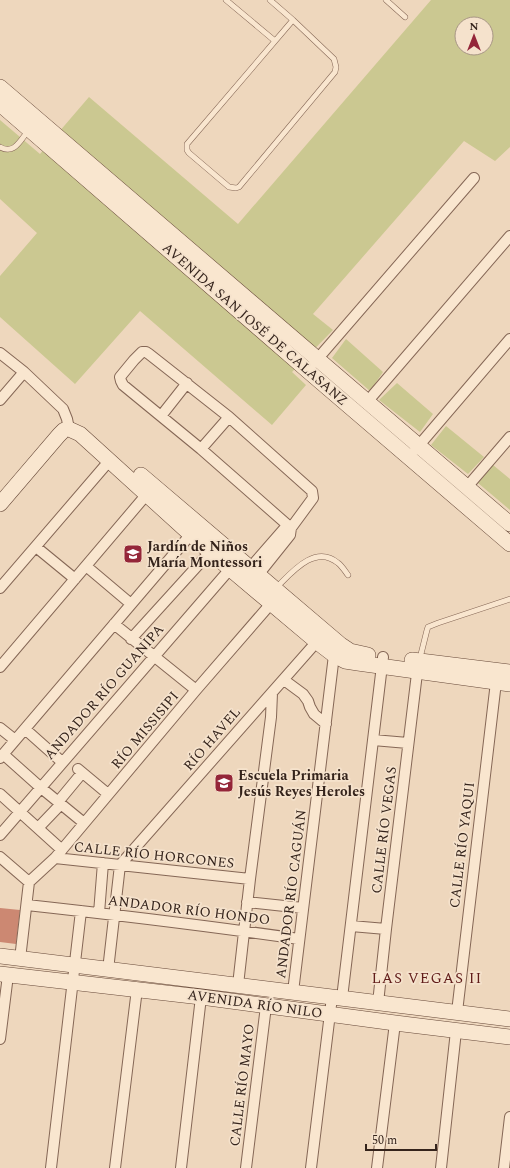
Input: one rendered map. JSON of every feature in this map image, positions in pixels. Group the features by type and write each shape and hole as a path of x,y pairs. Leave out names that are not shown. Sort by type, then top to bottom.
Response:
{"street":[{"name":"AVENIDA SAN JOSÉ DE CALASANZ","path":"0,87 33,124 212,278 318,359 367,402 414,451 508,539"},
{"name":"AVENIDA SAN JOSÉ DE CALASANZ","path":"0,104 33,124"},
{"path":"308,371 474,178"},
{"path":"367,402 510,236"},
{"name":"AVENIDA SAN JOSÉ DE CALASANZ","path":"212,278 308,371 414,451 467,487 510,524"},
{"path":"414,451 510,339"},
{"path":"254,572 290,535 291,528 312,498 312,491 229,417 146,352 142,352 120,377 123,385 201,449 291,528"},
{"path":"0,353 24,372 63,408 68,424"},
{"path":"0,400 24,372"},
{"path":"161,416 187,383"},
{"path":"201,449 229,417"},
{"path":"0,488 53,427 62,420 110,460 147,494 254,572 275,596 343,656 362,654 382,661 418,666 503,683"},
{"path":"0,504 68,424 73,420 79,422 183,519 191,534 210,552 230,569 275,596"},
{"path":"467,487 510,437"},
{"path":"0,588 110,460"},
{"path":"0,667 147,494"},
{"path":"84,823 2,756 191,534"},
{"path":"36,547 75,579"},
{"path":"131,639 210,552"},
{"path":"86,566 131,604"},
{"name":"ANDADOR RÍO GUANIPA","path":"0,834 230,569"},
{"name":"RÍO MISSISIPI","path":"30,882 62,850 275,596"},
{"path":"114,624 196,690"},
{"name":"RÍO HAVEL","path":"120,865 321,637"},
{"name":"ANDADOR RÍO CAGUÁN","path":"293,992 326,724 343,656"},
{"path":"311,1168 330,1014 337,998 350,926 382,661"},
{"path":"418,666 510,672"},
{"name":"CALLE RÍO VEGAS","path":"378,1003 418,666"},
{"path":"284,680 303,694 314,714 326,724"},
{"name":"CALLE RÍO YAQUI","path":"457,1012 503,683"},
{"path":"238,985 247,902 271,717 272,694"},
{"path":"0,728 15,740"},
{"path":"25,729 62,762"},
{"path":"373,740 408,743"},
{"path":"38,828 59,803 80,771 108,794"},
{"path":"0,794 62,850"},
{"path":"0,856 30,882 20,959"},
{"name":"CALLE RÍO HORCONES","path":"55,858 250,879"},
{"path":"98,913 103,863"},
{"path":"108,970 120,865"},
{"path":"247,902 303,908"},
{"name":"ANDADOR RÍO HONDO","path":"27,905 299,939"},
{"path":"51,1168 81,911"},
{"path":"350,926 386,929"},
{"name":"AVENIDA RÍO NILO","path":"0,956 510,1019"},
{"path":"0,1039 4,974"},
{"name":"AVENIDA RÍO NILO","path":"4,974 202,997 510,1037"},
{"path":"115,1168 137,989"},
{"path":"181,1168 202,997"},
{"name":"CALLE RÍO MAYO","path":"246,1168 266,1006"},
{"path":"377,1168 395,1023"},
{"path":"440,1168 456,1031"},
{"path":"504,1168 510,1117"}],"lane":[{"path":"226,0 275,42"},
{"path":"270,0 293,20 334,59 336,72 240,187 229,187 190,153 186,147 187,144 293,20"},
{"path":"386,0 405,17"},
{"path":"0,147 8,150 13,149 33,124"},
{"path":"275,596 294,570 305,561 317,557 328,557 338,563 348,575"},
{"path":"418,666 428,628 438,623 510,599"}],"shaded area":[{"path":"431,0 510,0 510,147 495,161 464,141 313,314 333,330 292,372 306,385 272,425 140,311 75,384 0,317 0,276 37,233 0,199 0,120 40,154 89,97 238,224"},
{"path":"346,339 383,372 370,391 332,358"},
{"path":"397,383 433,414 420,432 379,400"},
{"path":"446,426 484,457 468,474 431,445"},
{"path":"493,465 510,479 510,510 478,483"}],"building":[{"path":"0,908 20,910 16,944 0,942"}],"place":[{"name":"Jardín de Niños María Montessori","path":"133,554"},
{"name":"Escuela Primaria Jesús Reyes Heroles","path":"224,783"}],"district":[{"name":"LAS VEGAS II","path":"427,978"}]}
